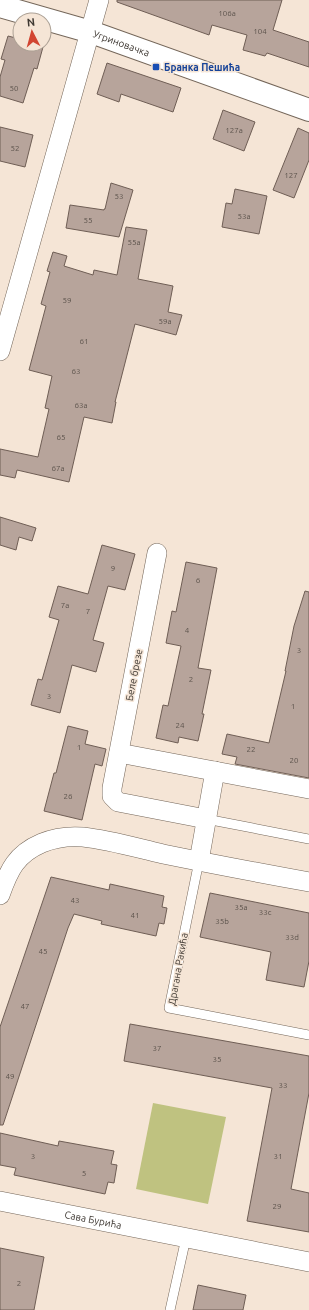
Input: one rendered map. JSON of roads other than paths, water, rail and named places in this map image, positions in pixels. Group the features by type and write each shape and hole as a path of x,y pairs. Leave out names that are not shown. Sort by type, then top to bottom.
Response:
{"main road":[{"name":"Угриновачка","path":"0,6 91,32 309,110"}],"street":[{"path":"0,351 99,0"},
{"name":"Беле брезе","path":"157,553 112,788 112,796 118,802 206,819"},
{"path":"119,753 309,789"},
{"path":"199,861 215,771"},
{"path":"0,895 7,875 28,850 43,843 70,836 104,841 309,882"},
{"name":"Сава Бурића","path":"0,1201 309,1262"}],"lane":[{"path":"206,819 309,839"},
{"name":"Драгана Ракића","path":"199,861 169,1008 309,1035"},
{"path":"170,1310 186,1238"}],"place":[{"name":"Бранка Пешића","path":"156,67"}]}
